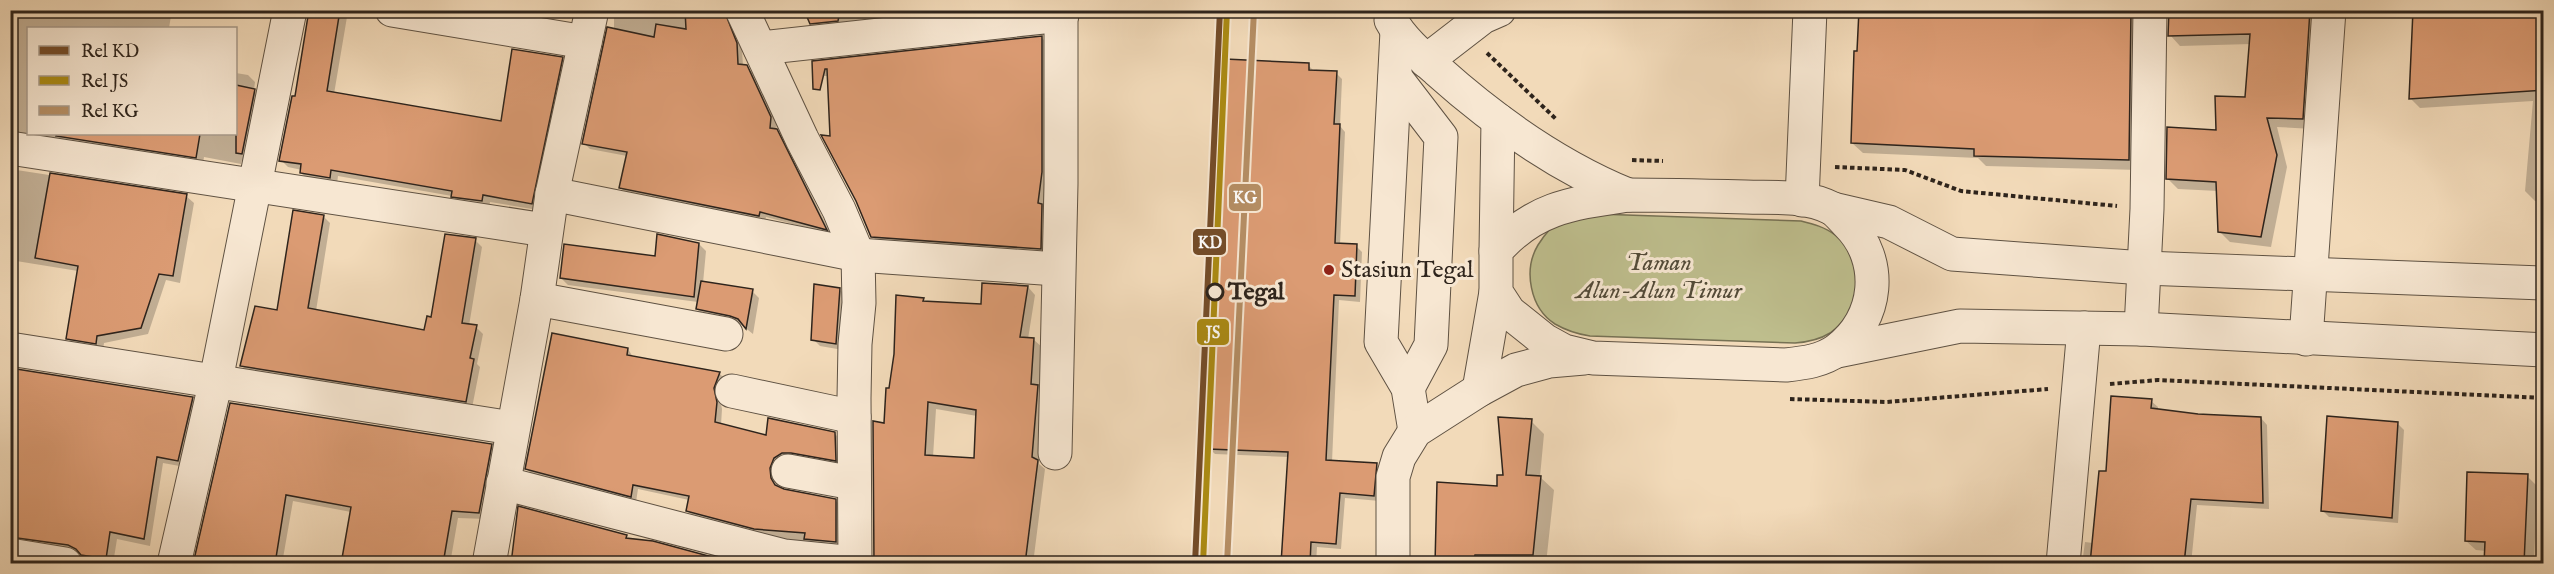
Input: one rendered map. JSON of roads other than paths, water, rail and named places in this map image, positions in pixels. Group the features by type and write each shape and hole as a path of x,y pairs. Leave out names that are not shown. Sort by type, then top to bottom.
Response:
{"street":[{"path":"174,564 216,380 290,10"},
{"path":"392,10 585,42"},
{"path":"489,564 537,299 545,230 592,10"},
{"path":"503,483 784,555 855,563 853,483 858,255 839,210 802,139 742,10"},
{"path":"1426,61 1483,17 1499,10"},
{"path":"1802,200 1810,10"},
{"path":"2141,329 2150,10"},
{"path":"2306,339 2329,10"},
{"path":"760,48 1062,13 1055,453"},
{"path":"1393,21 1426,61 1464,95 1552,158 1595,182 1628,195"},
{"path":"1393,21 1395,77 1381,342 1408,388 1415,431"},
{"path":"1395,77 1441,137 1431,345 1408,388"},
{"path":"1479,390 1496,292 1498,120"},
{"path":"10,148 545,230"},
{"path":"552,194 858,255 1057,269"},
{"path":"1496,251 1512,232 1530,220 1581,202 1628,195 1802,200 1889,222 1952,254 2144,268 2544,283"},
{"path":"1833,209 1858,234 1870,257 1874,283 1869,309 1865,317 1856,333 1837,351"},
{"path":"1496,292 1509,312 1544,339 1564,351 1593,358"},
{"path":"537,299 726,334"},
{"path":"1393,564 1393,477 1399,457 1415,431 1479,390 1532,365 1593,358 1786,365 1813,362 1837,351 1960,326 2141,329 2544,350"},
{"path":"2063,564 2084,328"},
{"path":"10,349 512,428"},
{"path":"732,391 854,417"},
{"path":"788,471 853,483"},
{"path":"10,555 65,564"}],"rail line":[{"name":"KD","path":"1195,564 1220,10"},
{"name":"JS","path":"1203,564 1227,10"},
{"name":"KG","path":"1227,564 1254,10"}],"place":[{"name":"Stasiun Tegal","path":"1329,270"},
{"name":"Tegal","path":"1215,292"}],"park label":[{"name":"Taman Alun-Alun Timur","path":"1659,277"}]}
